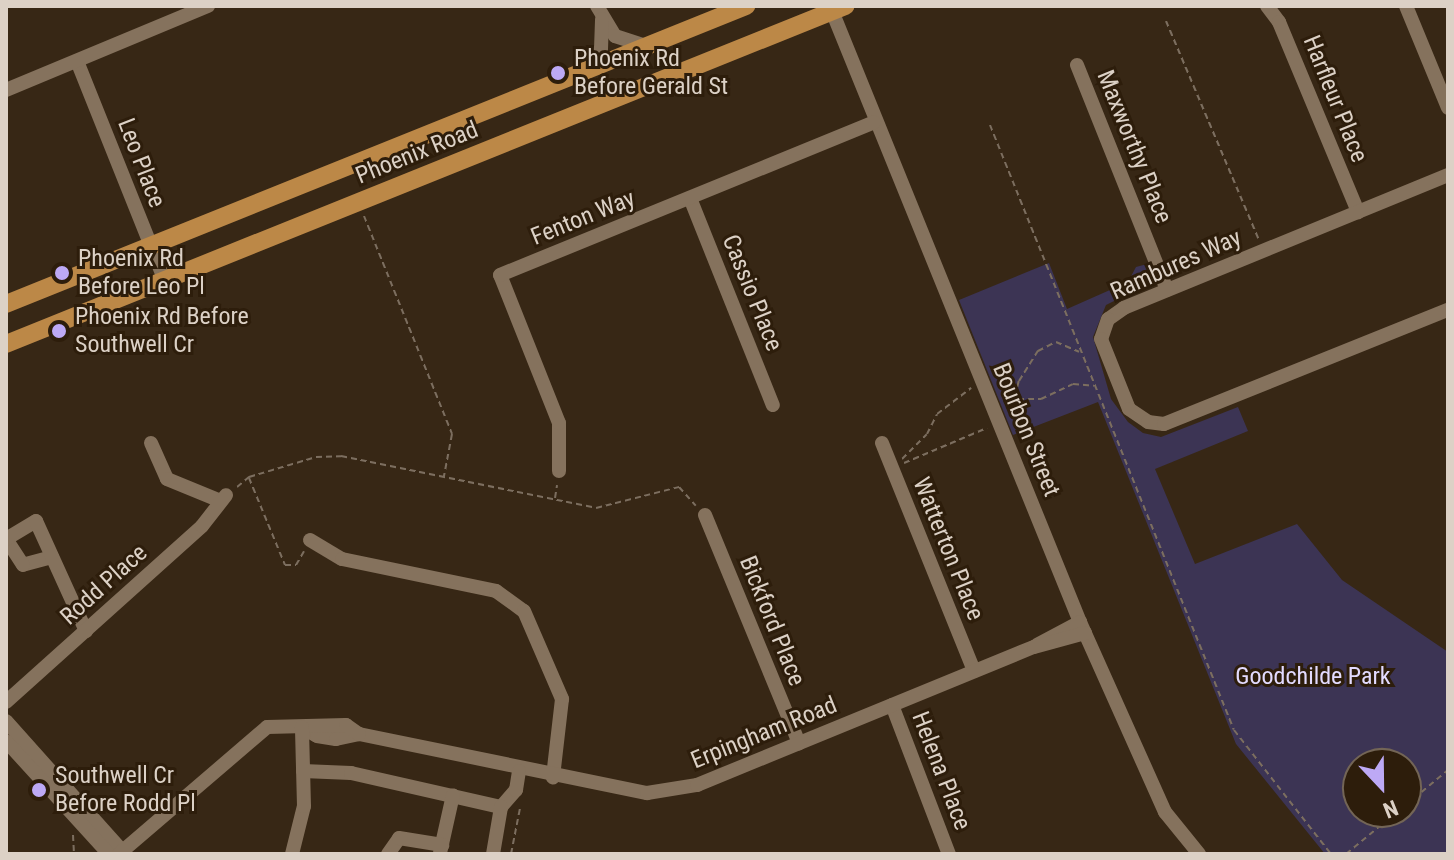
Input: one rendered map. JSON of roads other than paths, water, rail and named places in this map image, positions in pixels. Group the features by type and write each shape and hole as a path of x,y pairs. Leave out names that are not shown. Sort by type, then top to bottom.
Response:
{"main road":[{"name":"Phoenix Road","path":"6,304 746,6"},
{"name":"Phoenix Road","path":"6,344 838,9"}],"street":[{"path":"167,6 173,21"},
{"path":"6,90 208,6"},
{"name":"Harfleur Place","path":"1267,6 1279,22 1358,212"},
{"path":"1406,6 1448,108"},
{"name":"Bourbon Street","path":"838,9 874,122 984,383 1082,628 1165,812 1199,854"},
{"path":"599,12 622,41 646,46"},
{"path":"588,69 601,49 599,12"},
{"name":"Leo Place","path":"77,61 165,281"},
{"name":"Maxworthy Place","path":"1077,65 1167,290"},
{"name":"Fenton Way","path":"559,471 559,423 500,275 874,122"},
{"name":"Rambures Way","path":"1448,175 1167,290 1108,319 1101,339 1129,409 1148,422 1164,424 1448,310"},
{"name":"Cassio Place","path":"690,198 773,405"},
{"name":"Rodd Place","path":"6,702 202,526 224,498 167,479 151,443"},
{"name":"Watterton Place","path":"882,443 974,671"},
{"name":"Bickford Place","path":"705,515 799,743"},
{"path":"310,540 342,559 496,591 524,611 562,699 553,777"},
{"path":"52,557 86,631"},
{"name":"Erpingham Road","path":"119,853 267,727 302,727 336,739 359,734 519,771 647,793 697,785 1082,628"},
{"name":"Helena Place","path":"892,705 949,854"},
{"path":"6,721 119,853"},
{"path":"292,854 304,806 302,727"},
{"path":"6,741 119,853"},
{"path":"303,771 351,773 501,807"},
{"path":"493,854 501,807 516,790 519,771"},
{"path":"388,854 399,838 441,849 453,795"}],"place":[{"name":"Phoenix Rd Before Gerald St","path":"558,73"},
{"name":"Phoenix Rd Before Leo Pl","path":"62,273"},
{"name":"Phoenix Rd Before Southwell Cr","path":"59,331"},
{"name":"Southwell Cr Before Rodd Pl","path":"39,790"}],"park label":[{"name":"Goodchilde Park","path":"1313,677"}]}
